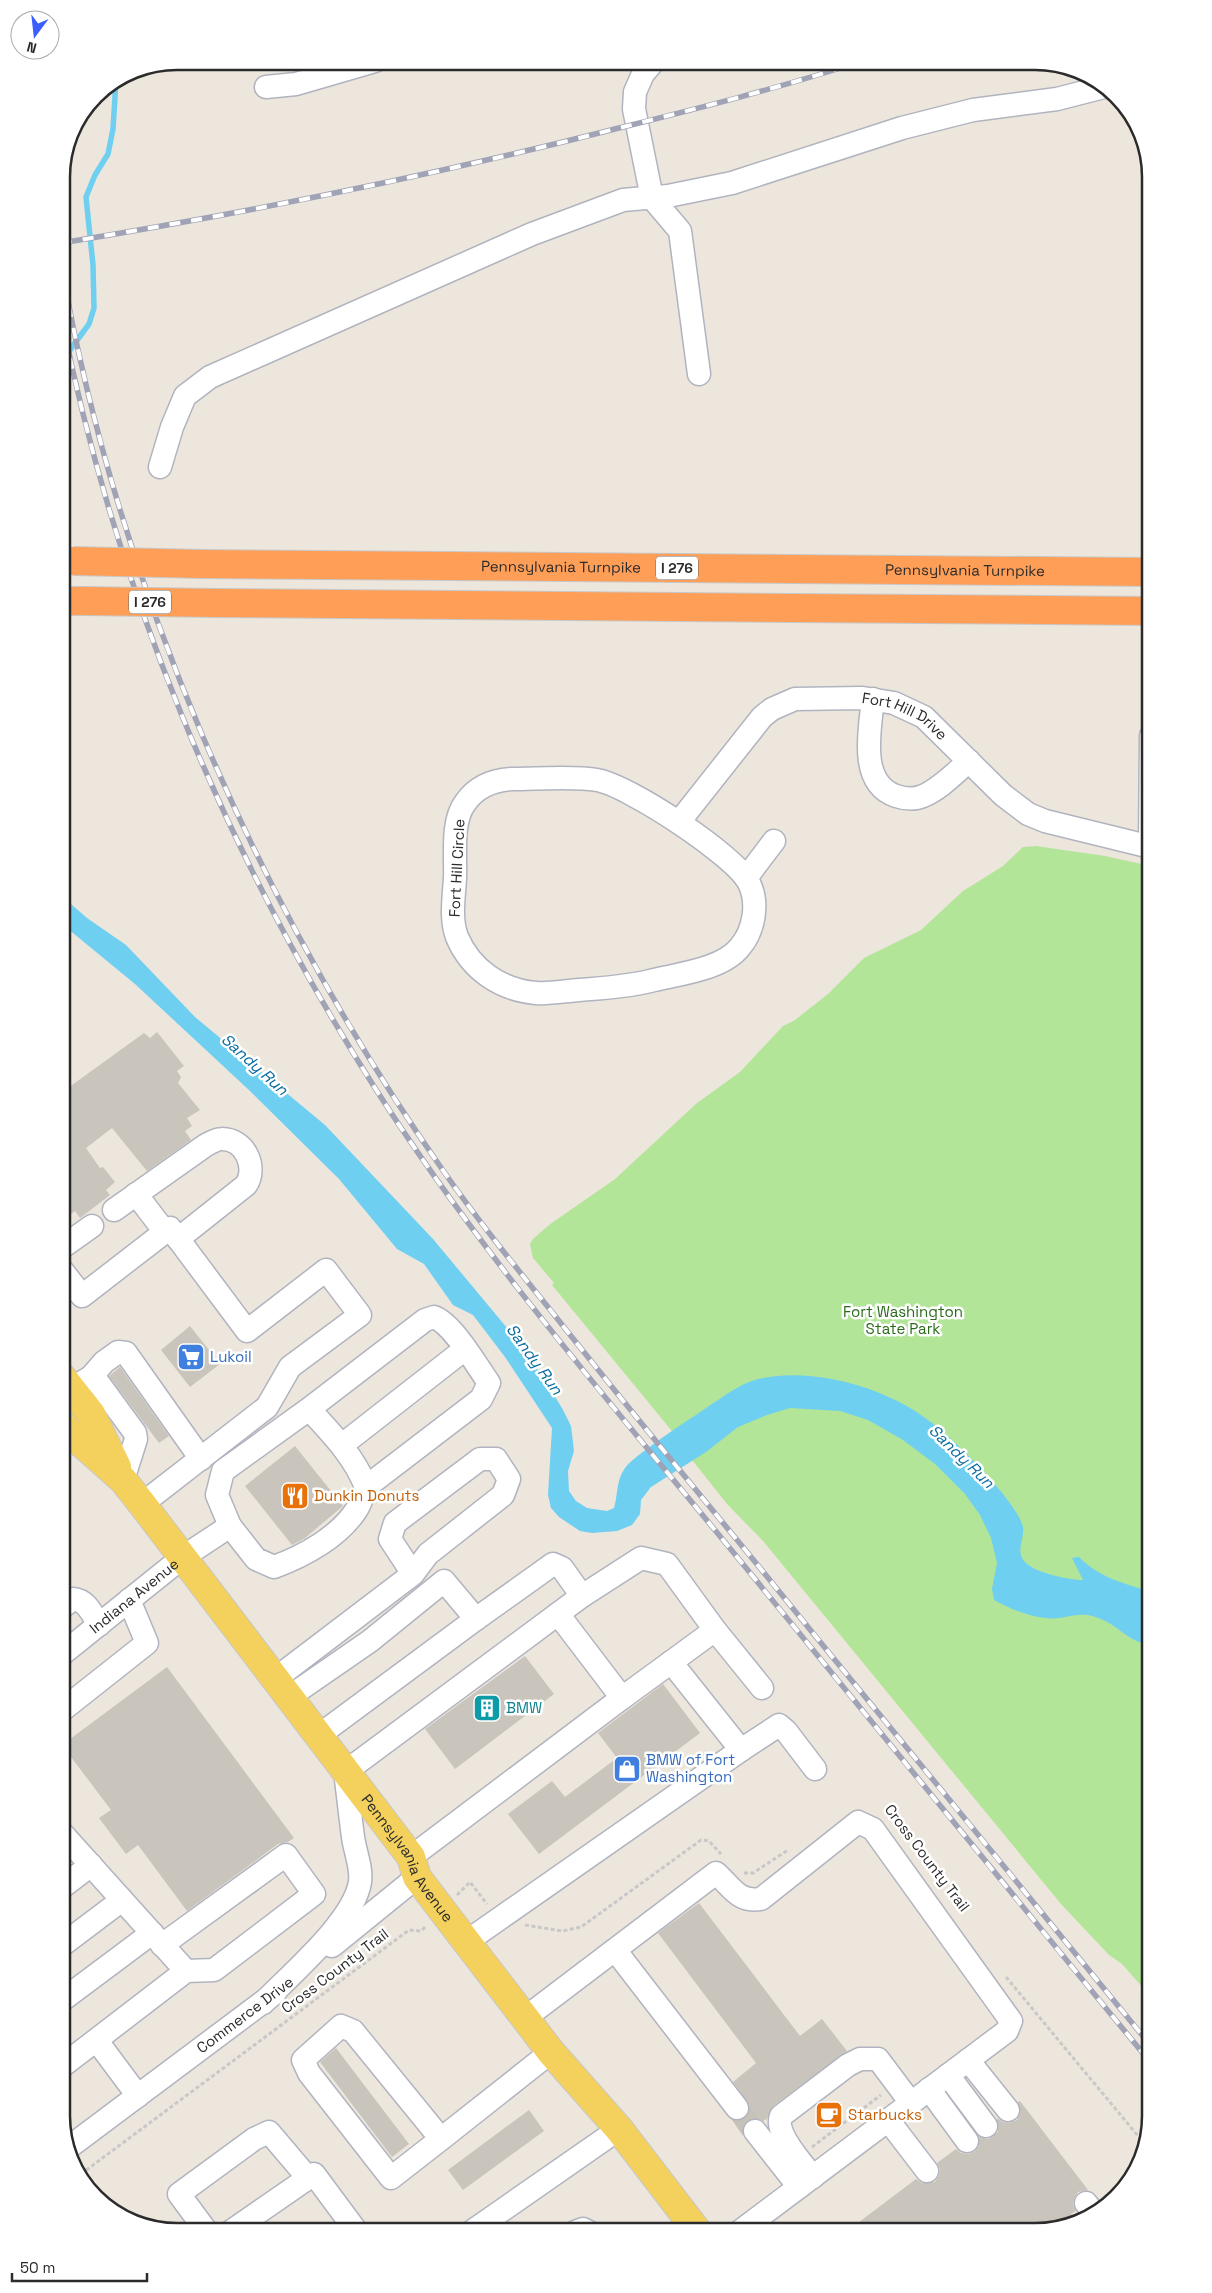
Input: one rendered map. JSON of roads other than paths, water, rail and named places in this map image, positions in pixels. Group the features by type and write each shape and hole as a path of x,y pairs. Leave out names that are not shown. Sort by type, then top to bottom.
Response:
{"highway":[{"name":"Pennsylvania Turnpike","path":"70,561 203,564 1142,572"},
{"name":"I 276","path":"73,601 1142,611"}],"main road":[{"name":"Pennsylvania Avenue","path":"75,1381 123,1480"},
{"name":"Pennsylvania Avenue","path":"70,1433 123,1480 142,1504 346,1772 466,1942 551,2052 618,2130 691,2223"}],"street":[{"path":"266,87 296,84 344,70"},
{"path":"646,70 635,92 634,109 652,198 680,230 699,374"},
{"path":"160,467 172,427 185,396 210,377 532,234 622,200 652,198 732,183 902,128 973,110 1057,99 1095,89"},
{"name":"Fort Hill Drive","path":"679,822 762,717 772,709 795,699 873,699 894,703 924,717 1004,795 1028,814 1045,821 1142,845"},
{"path":"873,699 869,753 873,774 884,789 906,799 921,797 969,761"},
{"name":"Fort Hill Circle","path":"512,778 596,780 623,790 679,822 737,866 746,878 754,899 753,917 743,942 730,957 720,963 622,987 538,993 500,983 485,975 474,964 457,937 453,920 457,823 464,804 478,789 500,780 512,778"},
{"path":"746,878 774,841"},
{"path":"70,1281 82,1296 246,1185 252,1177 252,1168 247,1154 234,1142 220,1139 206,1145 114,1210"},
{"path":"136,1194 172,1235 247,1330 326,1270 360,1315 290,1368 267,1407 142,1504"},
{"path":"70,1242 92,1226"},
{"path":"434,1317 441,1320 465,1349 489,1383 481,1399 366,1487 358,1509 338,1530 296,1559 274,1567 256,1559 230,1526 218,1495 223,1471 309,1409 425,1320 434,1317"},
{"path":"342,1445 465,1349"},
{"path":"75,1381 118,1352 126,1353 201,1459"},
{"path":"309,1409 342,1445 359,1471 366,1487"},
{"path":"282,1688 413,1574 428,1554 503,1495 509,1479 496,1459 480,1459 395,1523 390,1539 413,1574"},
{"name":"Indiana Avenue","path":"70,1648 183,1557 230,1526"},
{"path":"263,2003 336,1928 355,1901 360,1881 359,1866 353,1838 346,1772 582,1596 641,1558 667,1564 715,1630 762,1688"},
{"path":"318,1736 554,1564 562,1568 582,1596"},
{"path":"282,1688 370,1641 444,1581 476,1619"},
{"path":"70,1601 73,1599 85,1604 98,1625"},
{"path":"70,1703 147,1643 129,1600"},
{"path":"558,1614 622,1698"},
{"name":"Commerce Drive","path":"74,2144 263,2003 414,1868 622,1698 715,1630"},
{"path":"671,1662 741,1750"},
{"path":"466,1942 779,1725 786,1731 815,1769"},
{"path":"525,2018 716,1873 743,1899 750,1901 761,1899 858,1822 864,1823 872,1830 1010,2021 1007,2031 806,2182 766,2223"},
{"path":"70,1842 186,1972"},
{"path":"70,1995 286,1855 314,1894 214,1970 186,1972 70,2060"},
{"path":"70,1881 91,1865"},
{"path":"70,1939 122,1900"},
{"path":"615,1950 737,2108"},
{"path":"441,2139 354,2031 341,2026 323,2040 303,2060 309,2073 391,2178 441,2139 551,2052"},
{"path":"97,2040 138,2096"},
{"path":"806,2182 779,2127 779,2121 781,2116 848,2065 860,2059 878,2059 911,2103"},
{"path":"968,2060 1008,2110"},
{"path":"948,2075 986,2126"},
{"path":"930,2089 967,2141"},
{"path":"888,2120 927,2171"},
{"path":"484,2223 618,2130"},
{"path":"755,2131 806,2182"},
{"path":"200,2223 179,2194 254,2139 269,2132 308,2178"},
{"path":"243,2223 314,2174 350,2223"}],"water":[{"path":"70,903 87,918 126,945 195,1017 325,1125 433,1239 513,1335 539,1371 562,1408 571,1426 574,1451 568,1471 569,1491 576,1501 587,1508 607,1511 614,1508 620,1477 629,1464 685,1422 749,1382 770,1377 793,1375 842,1381 889,1397 910,1408 938,1428 967,1454 996,1486 1018,1516 1023,1527 1021,1554 1026,1563 1031,1567 1053,1575 1083,1580 1072,1558 1079,1557 1104,1575 1142,1589 1142,1643 1131,1638 1109,1623 1094,1617 1086,1615 1061,1618 1033,1616 1019,1612 994,1600 992,1589 997,1563 991,1538 980,1515 965,1494 935,1464 903,1440 868,1420 840,1411 790,1408 738,1427 706,1452 651,1487 641,1500 640,1514 632,1525 617,1531 592,1533 580,1531 559,1517 551,1508 548,1495 552,1428 505,1357 473,1315 453,1305 424,1264 397,1249 339,1179 250,1091 135,984 70,931"}],"waterway":[{"name":"Sandy Run","path":"70,350 89,324 94,308 93,265 86,197 95,175 108,154 113,129 115,90"}],"tunnel":[{"path":"737,2108 755,2131"}],"railway":[{"path":"70,241 269,206 475,163 706,106 833,70"},
{"path":"70,306 86,383 118,502 157,620 203,736 255,850 312,961 375,1067 442,1169 509,1259 1142,2035"},
{"path":"70,355 84,417 112,518 145,618 182,716 224,812 270,906 321,999 375,1088 415,1149 458,1209 547,1325 1142,2052"}],"place":[{"name":"Lukoil","path":"191,1357"},
{"name":"Dunkin Donuts","path":"295,1496"},
{"name":"BMW","path":"487,1708"},
{"name":"BMW of Fort Washington","path":"627,1769"},
{"name":"Starbucks","path":"829,2115"}],"park label":[{"name":"Fort Washington State Park","path":"903,1320"}]}
